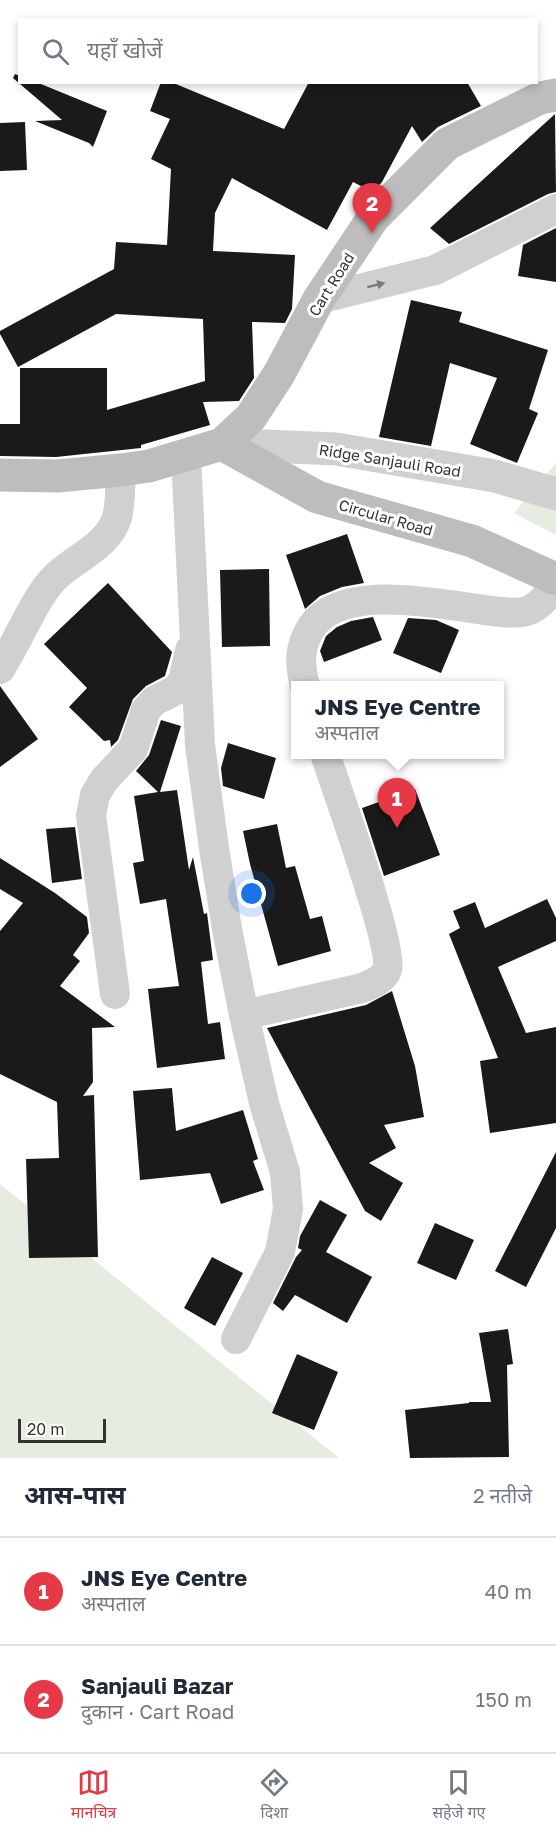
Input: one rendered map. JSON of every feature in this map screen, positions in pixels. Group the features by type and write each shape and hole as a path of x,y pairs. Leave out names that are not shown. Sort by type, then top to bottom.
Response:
{"main road":[{"name":"Cart Road","path":"222,444 251,417 279,374 320,299 373,218 447,144 540,98 556,95"},
{"path":"0,475 57,476 121,470 149,466 222,444"},
{"name":"Circular Road","path":"222,444 317,497 472,541 556,580"}],"street":[{"path":"320,299 435,270 556,209"},
{"name":"Ridge Sanjauli Road","path":"222,444 336,449 495,476 556,494"},
{"path":"186,456 200,745 227,929 264,1103 285,1172 288,1209 280,1252 236,1339"},
{"path":"0,669 47,586 111,531 117,515 121,470"},
{"path":"304,681 300,667 305,638 321,615 346,604 391,599 501,612 531,610 546,598 556,580"},
{"path":"115,994 91,815 95,795 104,780 133,749 146,710 154,701 176,690 183,681 195,624"},
{"path":"244,1016 362,988 378,981 387,971 388,958 372,897 327,759"}],"shaded area":[{"path":"556,463 556,535 514,513"},
{"path":"0,1184 339,1458 0,1458"}],"building":[{"path":"15,74 18,75 18,82 13,78"},
{"path":"20,84 41,84 107,111 93,147 89,143 35,121 62,120"},
{"path":"160,84 176,84 284,129 308,84 468,84 481,106 438,127 422,142 412,126 382,182 373,192 353,182 327,230 232,178 215,213 213,251 295,255 292,309 285,323 252,322 254,378 239,401 203,402 210,425 141,445 141,448 56,457 0,456 0,424 20,424 20,368 107,368 107,410 205,381 203,319 116,314 18,367 0,334 0,331 114,269 116,242 167,245 171,169 151,159 170,119 150,111"},
{"path":"555,114 556,192 449,244 430,228"},
{"path":"25,122 27,170 0,171 0,123"},
{"path":"556,228 556,282 518,276 523,245"},
{"path":"411,300 462,312 459,322 548,350 529,409 538,413 517,463 470,444 497,378 450,363 431,446 379,437"},
{"path":"347,534 364,583 342,587 320,596 305,609 286,555"},
{"path":"269,569 270,646 222,647 220,570"},
{"path":"108,583 172,652 165,676 146,686 133,699 118,740 111,747 110,740 104,741 69,707 87,688 44,644"},
{"path":"373,617 382,640 324,662 320,651 326,636 337,627 351,621"},
{"path":"408,618 436,620 459,630 441,673 393,653"},
{"path":"0,686 38,739 0,767"},
{"path":"161,720 181,726 160,792 177,790 189,870 193,857 204,914 207,913 213,960 201,962 208,1024 220,1022 225,1059 157,1068 148,989 179,986 166,899 140,904 133,863 144,861 134,796 158,792 136,771 149,755"},
{"path":"228,743 276,758 264,799 223,786 221,768"},
{"path":"415,789 440,855 384,876 362,808"},
{"path":"277,824 286,868 295,866 310,919 322,916 331,951 278,966 243,831"},
{"path":"75,827 82,879 52,883 46,829"},
{"path":"0,858 55,893 87,917 89,933 73,955 80,961 60,986 115,1027 92,1028 93,1082 83,1096 94,1095 98,1257 29,1258 26,1159 59,1158 57,1102 0,1074 0,931 23,903 0,889"},
{"path":"547,899 556,918 556,941 498,967 526,1033 556,1027 556,1123 490,1133 480,1061 498,1058 449,934 460,928 453,911 475,902 485,928"},
{"path":"392,991 415,1066 424,1117 384,1125 396,1148 369,1163 403,1183 381,1221 365,1211 267,1028 366,1005"},
{"path":"172,1088 176,1131 243,1110 258,1159 253,1161 264,1190 221,1204 210,1173 140,1180 133,1091"},
{"path":"556,1152 556,1228 526,1287 495,1271"},
{"path":"320,1200 347,1215 326,1252 372,1277 347,1323 295,1295 283,1311 273,1303 296,1257 302,1250 298,1248 300,1236"},
{"path":"435,1223 474,1240 456,1280 417,1263"},
{"path":"212,1257 243,1273 215,1326 184,1308"},
{"path":"508,1329 513,1364 507,1365 509,1457 410,1458 405,1410 469,1402 491,1402 479,1333"},
{"path":"297,1354 338,1372 314,1430 272,1413"}],"place":[{"name":"Sanjauli Bazar","path":"372,233"},
{"name":"JNS Eye Centre","path":"397,828"}]}
